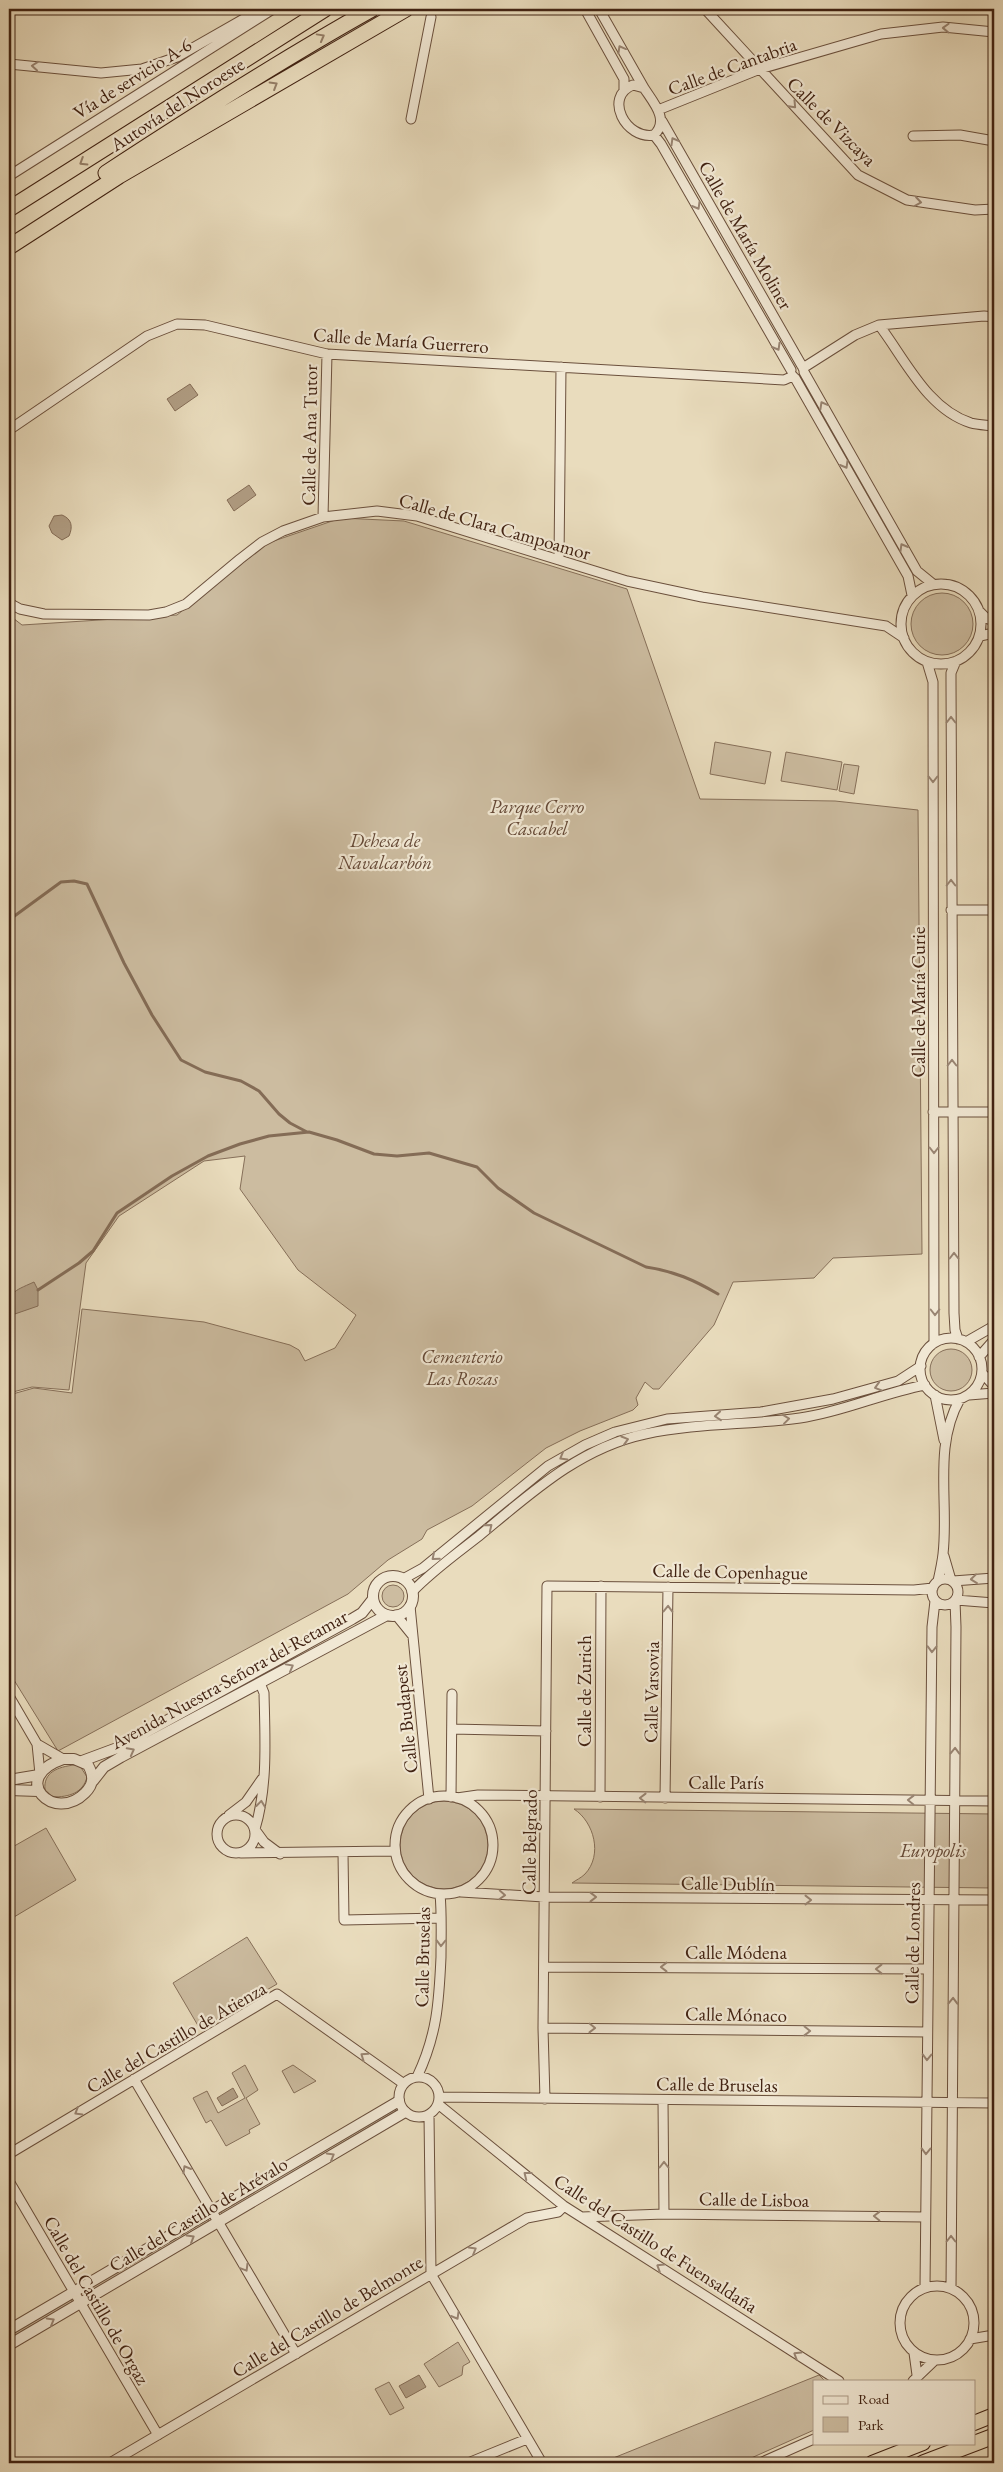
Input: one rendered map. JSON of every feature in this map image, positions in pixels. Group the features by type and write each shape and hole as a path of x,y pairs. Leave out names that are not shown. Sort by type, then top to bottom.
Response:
{"highway":[{"name":"Autovía del Noroeste","path":"9,209 325,9"},
{"name":"Autovía del Noroeste","path":"9,241 167,132 264,72 372,9"},
{"path":"9,247 119,176 406,9"},
{"path":"119,176 146,155 254,84 264,72"},
{"path":"976,2422 994,2415"},
{"path":"976,2443 994,2436"},
{"path":"872,2463 920,2444"},
{"path":"923,2463 973,2444"},
{"path":"948,2463 994,2445"}],"street":[{"path":"9,64 101,73 142,69 177,57 261,9"},
{"name":"Vía de servicio A-6","path":"9,176 273,9"},
{"path":"585,9 624,79 624,90 619,102 620,113 625,123 634,132 644,136 654,135 662,121 658,110 599,9"},
{"name":"Calle de Vizcaya","path":"705,9 858,175 907,200 975,210 994,209"},
{"path":"411,119 431,17"},
{"name":"Calle de Cantabria","path":"658,110 760,69 881,34 942,27 994,32"},
{"path":"624,90 633,85 644,88"},
{"name":"Calle de María Moliner","path":"662,121 917,571 933,584"},
{"name":"Calle de María Moliner","path":"654,135 666,152 908,576 912,595"},
{"path":"913,136 960,135 994,141"},
{"path":"793,375 795,365 803,369 855,335 879,325 984,316 994,317"},
{"name":"Calle de María Guerrero","path":"9,430 147,336 177,324 205,325 327,354 784,380 793,375"},
{"path":"879,325 935,401 949,412 971,423 994,426"},
{"name":"Calle de Ana Tutor","path":"323,517 327,354"},
{"path":"559,560 561,367"},
{"name":"Calle de Clara Campoamor","path":"9,603 20,609 44,614 149,615 166,612 186,604 262,542 283,531 323,517 377,511 417,516 627,581 683,593 886,626 904,638"},
{"path":"886,626 902,615 912,595 933,584 951,585 967,592 980,612 994,622"},
{"path":"902,615 904,638 913,652 927,662 942,664 956,662 971,651 980,636 982,624 980,612"},
{"path":"980,636 994,633"},
{"name":"Calle de María Curie","path":"927,662 933,682 934,1344"},
{"name":"Calle de María Curie","path":"956,662 951,673 954,1314 955,1330 962,1341"},
{"path":"951,910 994,910"},
{"path":"933,1112 994,1112"},
{"path":"994,1326 962,1341 942,1340 934,1344 923,1357 921,1366 925,1385 935,1395 951,1400 994,1393"},
{"path":"979,1357 994,1340"},
{"path":"951,2288 955,1601 958,1588 952,1580 943,1554 945,1443 951,1417 964,1397 978,1385 982,1373 979,1357 962,1341"},
{"path":"403,1579 423,1568 548,1466 585,1445 615,1432 667,1420 762,1412 833,1400 898,1381 921,1366"},
{"path":"982,1373 994,1386"},
{"path":"412,1592 554,1475 590,1454 611,1445 644,1434 669,1430 801,1418 925,1385"},
{"path":"935,1395 945,1443"},
{"name":"Calle de Londres","path":"925,2287 932,1627 935,1592 943,1554"},
{"path":"393,1576 403,1579 409,1584 412,1592 410,1606 406,1610 391,1615 376,1606 374,1600 375,1588 383,1579 393,1576"},
{"path":"994,1578 952,1580 935,1592 945,1605 955,1601 994,1603"},
{"name":"Calle de Copenhague","path":"546,1586 914,1590 935,1592"},
{"name":"Calle Belgrado","path":"545,2098 543,2028 546,1586"},
{"name":"Calle de Zurich","path":"600,1797 601,1586"},
{"name":"Calle Varsovia","path":"665,1798 668,1587"},
{"name":"Avenida Nuestra Señora del Retamar","path":"82,1761 123,1745 362,1613 374,1600"},
{"name":"Calle Budapest","path":"410,1606 429,1799"},
{"name":"Avenida Nuestra Señora del Retamar","path":"93,1781 104,1767 121,1757 391,1615"},
{"name":"Calle Budapest","path":"391,1615 413,1636"},
{"path":"241,1853 250,1848 255,1840 255,1830 262,1806 264,1693 260,1683"},
{"path":"452,1694 454,1797"},
{"path":"9,1696 38,1744 40,1775"},
{"path":"452,1729 546,1731"},
{"path":"38,1744 64,1759 82,1761 88,1765 93,1781 90,1788 81,1797 64,1803 44,1799 38,1791 37,1782 40,1775 53,1763 64,1759"},
{"path":"9,1780 40,1775"},
{"path":"262,1779 246,1802 222,1820 217,1829 217,1838 222,1848 231,1853 280,1854 395,1851"},
{"path":"9,1790 38,1791"},
{"name":"Calle París","path":"454,1797 546,1796 994,1801"},
{"path":"454,1797 480,1812 488,1824 492,1836 492,1850 489,1864 482,1876 473,1885 461,1892 440,1894 419,1888 410,1881 403,1872 395,1851 398,1831 407,1813 417,1804 429,1799 454,1797"},
{"path":"229,1816 245,1816 252,1822 255,1830 264,1842 280,1854"},
{"path":"343,1853 344,1920 442,1918"},
{"name":"Calle Dublín","path":"461,1892 544,1897 994,1900"},
{"name":"Calle Bruselas","path":"417,2077 426,2059 439,2009 442,1918 440,1894"},
{"name":"Calle Módena","path":"544,1967 928,1969"},
{"name":"Calle del Castillo de Atienza","path":"9,2154 277,1994 404,2084"},
{"name":"Calle Mónaco","path":"543,2028 928,2032"},
{"path":"429,2115 416,2117 405,2112 399,2101 399,2094 404,2084 417,2077 432,2082 438,2101 429,2115 431,2274 542,2463"},
{"path":"134,2079 217,2223 296,2354"},
{"name":"Calle de Bruselas","path":"438,2101 545,2098 994,2102"},
{"path":"663,2100 664,2214"},
{"name":"Calle del Castillo de Arévalo","path":"9,2330 399,2101"},
{"name":"Calle del Castillo de Fuensaldaña","path":"438,2101 564,2206 836,2380"},
{"name":"Calle del Castillo de Arévalo","path":"9,2345 405,2112"},
{"name":"Calle del Castillo de Orgaz","path":"9,2181 158,2435"},
{"name":"Calle del Castillo de Belmonte","path":"110,2463 527,2218 558,2212 564,2206"},
{"name":"Calle de Lisboa","path":"582,2217 664,2214 925,2217"},
{"path":"938,2285 951,2288 961,2294 969,2304 973,2315 974,2328 970,2339 956,2355 935,2360 924,2358 914,2353 905,2343 900,2330 899,2317 904,2304 913,2293 925,2287 938,2285"},
{"path":"970,2339 994,2335"},
{"path":"914,2353 915,2378"},
{"path":"915,2378 935,2360"},
{"path":"468,2463 527,2439"},
{"path":"760,2463 813,2439"}],"green space":[{"name":"Dehesa de Navalcarbón","path":"341,518 404,521 627,589 700,799 835,801 918,810 922,1254 833,1258 814,1278 733,1282 714,1325 659,1389 653,1389 645,1382 636,1398 638,1405 633,1410 580,1431 546,1448 472,1506 427,1530 422,1539 388,1560 348,1594 58,1751 9,1672 9,1395 34,1388 72,1393 82,1309 204,1322 290,1345 299,1350 305,1361 335,1348 356,1315 298,1270 240,1189 245,1156 204,1161 119,1216 86,1263 69,1390 32,1387 9,1393 9,615 22,625 177,615 268,543"},
{"path":"936,593 948,593 964,602 971,612 973,624 971,636 964,646 948,655 936,655 925,650 916,641 911,630 911,618 916,607 925,598"},
{"path":"715,742 771,752 765,784 710,774"},
{"path":"786,752 842,762 837,790 781,781"},
{"path":"844,764 859,766 854,794 839,791"},
{"path":"947,1349 955,1349 966,1355 972,1370 966,1385 955,1391 947,1391 936,1385 930,1374 930,1366 936,1355"},
{"path":"389,1585 397,1585 404,1592 404,1600 397,1607 389,1607 382,1600 382,1592"},
{"path":"74,1765 80,1766 87,1777 79,1790 70,1795 53,1797 45,1790 46,1779 53,1771"},
{"path":"444,1801 461,1804 469,1808 481,1820 485,1828 488,1845 485,1862 481,1870 469,1882 461,1886 444,1889 427,1886 419,1882 407,1870 403,1862 400,1845 403,1828 407,1820 419,1808 427,1804"},
{"name":"Europolis","path":"574,1809 994,1814 994,1888 572,1883 591,1866 595,1849 594,1839 587,1822"},
{"path":"46,1828 76,1880 9,1920 9,1849"},
{"path":"247,1937 277,1984 200,2029 173,1983"},
{"path":"245,2065 258,2090 246,2098 260,2124 249,2130 250,2133 226,2146 211,2120 206,2123 193,2098 207,2091 218,2113 245,2098 232,2073"},
{"path":"293,2065 316,2081 294,2093 282,2071"},
{"path":"394,2107 396,2111 222,2214 220,2211"},
{"path":"207,2218 209,2221 85,2295 83,2292"},
{"path":"71,2299 73,2303 9,2340 9,2335"},
{"path":"458,2342 470,2362 463,2366 462,2375 439,2387 424,2364"},
{"path":"819,2375 824,2380 813,2380 813,2430 740,2463 601,2463"},
{"path":"389,2382 404,2408 390,2415 375,2389"}],"shaded area":[{"path":"190,384 198,395 175,411 167,399"},
{"path":"249,485 256,495 234,511 227,500"},
{"path":"62,515 70,521 71,529 69,536 62,540 52,533 49,526 54,516"},
{"path":"34,1282 38,1290 38,1306 9,1316 13,1293"},
{"path":"233,2088 238,2097 222,2106 217,2098"},
{"path":"419,2375 426,2387 406,2398 399,2386"}],"waterway":[{"path":"9,920 61,882 74,881 87,884 124,963 152,1015 181,1060 205,1072 241,1081 259,1091 279,1114 290,1123 307,1132"},
{"path":"38,1290 79,1263 93,1251 117,1213 172,1176 208,1156 240,1144 269,1136 309,1132 374,1154 397,1156 429,1153 477,1167 498,1188 534,1213 646,1267 684,1277 718,1294"}],"park label":[{"name":"Parque Cerro Cascabel","path":"537,817"},
{"name":"Cementerio Las Rozas","path":"462,1367"}]}
